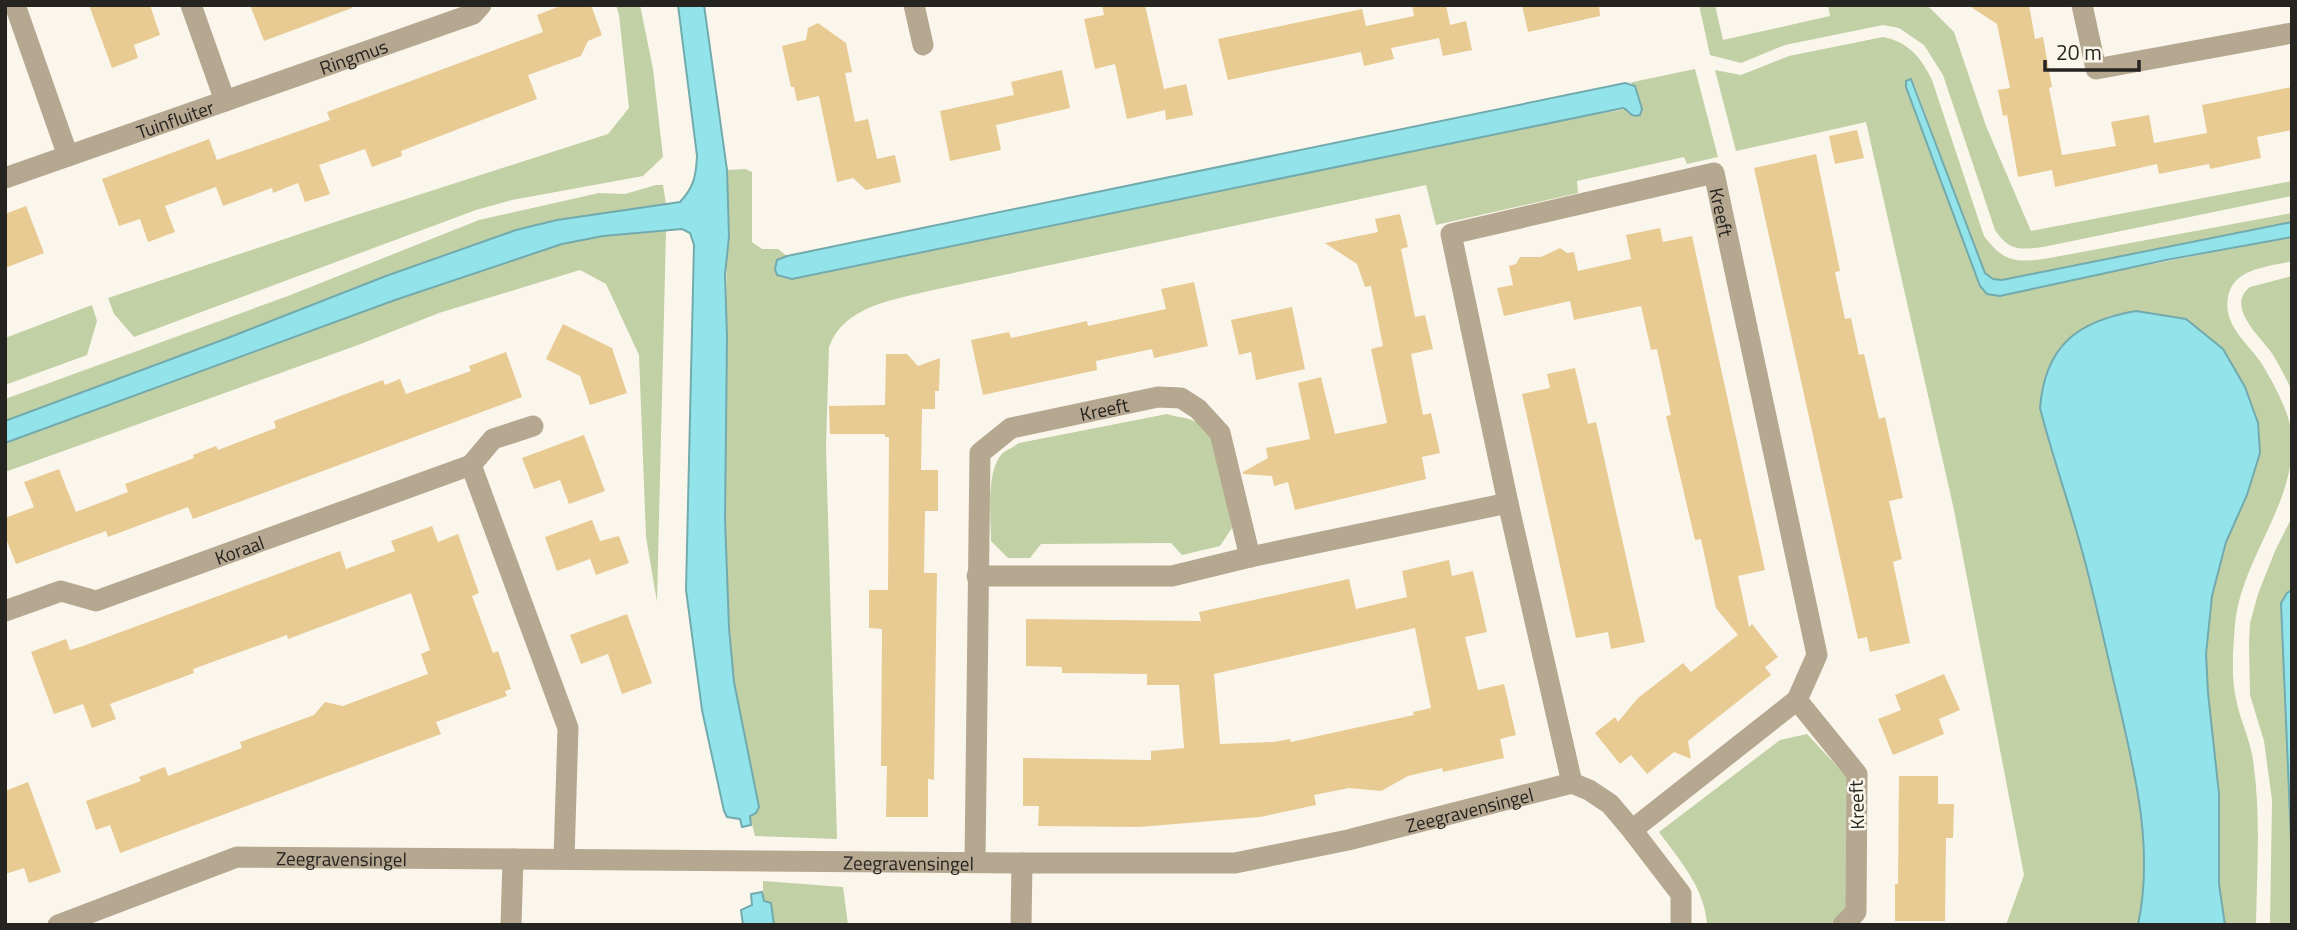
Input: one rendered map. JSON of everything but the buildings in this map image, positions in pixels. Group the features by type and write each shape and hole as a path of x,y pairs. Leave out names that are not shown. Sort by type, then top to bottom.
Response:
{"street":[{"path":"15,5 68,156"},
{"name":"Tuinfluiter","path":"5,178 225,101 191,5"},
{"name":"Ringmus","path":"225,101 473,14 481,5"},
{"path":"914,5 923,45"},
{"path":"2081,5 2096,69 2292,33"},
{"name":"Kreeft","path":"1572,783 1508,503 1451,234 1714,173 1817,655 1797,700 1632,830"},
{"name":"Kreeft","path":"975,862 980,453 1011,428 1158,397 1181,398 1198,409 1220,433 1250,557"},
{"name":"Koraal","path":"5,611 61,592 96,601 471,465 493,439 533,426"},
{"path":"471,465 568,727 564,859"},
{"path":"977,576 1172,576 1508,503"},
{"name":"Kreeft","path":"1797,700 1857,774 1856,912 1843,925"},
{"path":"1572,783 1589,790 1609,804 1632,830 1681,894 1681,925"},
{"name":"Zeegravensingel","path":"58,925 237,857 708,862 1235,863 1348,840 1572,783"},
{"path":"511,925 513,859"},
{"path":"1021,925 1022,863"}],"green space":[{"path":"616,5 640,5 653,69 663,157 643,176 512,200 476,210 134,337 114,314 108,298 608,134 629,108"},
{"path":"1699,5 1715,5 1723,40 1830,16 1828,5 1923,5 1930,8 1954,32 1986,126 2031,231 2292,181 2292,196 2043,247 2015,247 2005,242 1995,230 1943,75 1924,45 1899,28 1883,25 1785,45 1741,63 1710,55"},
{"path":"1883,37 1907,47 1928,72 1984,236 2003,255 2025,261 2044,259 2292,213 2292,222 2002,280 1993,279 1985,273 1914,84 1906,87 1980,286 1982,290 1993,295 2292,237 2292,261 2244,274 2231,287 2227,307 2232,324 2260,361 2275,387 2284,405 2292,434 2286,484 2239,600 2234,634 2234,690 2252,752 2257,801 2256,925 2225,925 2219,884 2219,794 2206,654 2212,596 2226,542 2247,495 2260,453 2245,387 2223,349 2186,319 2136,311 2109,316 2090,324 2042,386 2040,408 2090,582 2135,775 2144,865 2138,925 2006,925 2024,875 1954,510 1866,122 1736,151 1715,70 1741,75 1789,56"},
{"path":"1695,69 1718,157 1687,164 1684,157 1577,181 1578,193 1436,225 1426,185 933,290 872,306 846,322 829,347 826,447 837,839 755,836 750,816 756,813 758,807 734,682 725,571 727,170 745,169 752,172 752,242 762,249 778,249 787,256 777,260 1626,109 1632,83 1628,83"},
{"path":"663,185 666,204 557,220 516,230 386,276 5,421 5,399 288,296 479,220 599,193 625,194"},
{"path":"666,231 657,602 646,537 639,355 606,284 580,270 439,313 358,345 5,472 5,443 395,300 562,244 603,236"},
{"path":"2292,276 2292,391 2274,357 2247,321 2241,303 2243,295 2250,287"},
{"path":"92,305 97,321 87,355 5,385 5,338"},
{"path":"1167,414 1194,421 1212,440 1218,454 1232,528 1220,546 1182,555 1171,543 1041,544 1030,558 1008,558 991,541 992,481 998,459 1004,452 1019,443"},
{"path":"2292,517 2292,590 2281,603 2292,863 2292,925 2270,925 2272,800 2264,741 2250,695 2250,623 2275,551"},
{"path":"1807,734 1847,777 1846,908 1830,925 1707,925 1702,899 1696,887 1659,832 1780,740"},
{"path":"763,881 843,887 848,925 774,925 771,903 763,901"}],"water":[{"path":"678,5 704,5 727,170 729,236 725,275 725,519 729,628 734,682 759,807 756,813 750,816 751,825 742,827 740,819 727,817 724,811 702,710 686,590 694,245 690,233 682,229 603,236 562,244 395,300 5,443 5,421 386,276 516,230 557,220 680,202 693,181 697,156"},
{"path":"1911,79 1985,273 1993,279 2002,280 2292,222 2292,237 2166,260 2000,296 1987,294 1980,286 1906,87 1906,81"},
{"path":"1625,83 1635,86 1642,109 1640,115 1632,115 1623,108 792,279 777,275 775,269 777,260 787,256"},
{"path":"2136,311 2186,319 2223,349 2245,387 2258,423 2260,453 2247,495 2226,542 2212,596 2206,654 2219,794 2219,884 2225,925 2138,925 2144,865 2135,775 2090,582 2040,408 2049,368 2068,340 2097,322"},
{"path":"2292,590 2292,863 2281,603"},
{"path":"762,892 764,901 771,903 774,925 743,925 741,910 752,905 751,894"}]}
